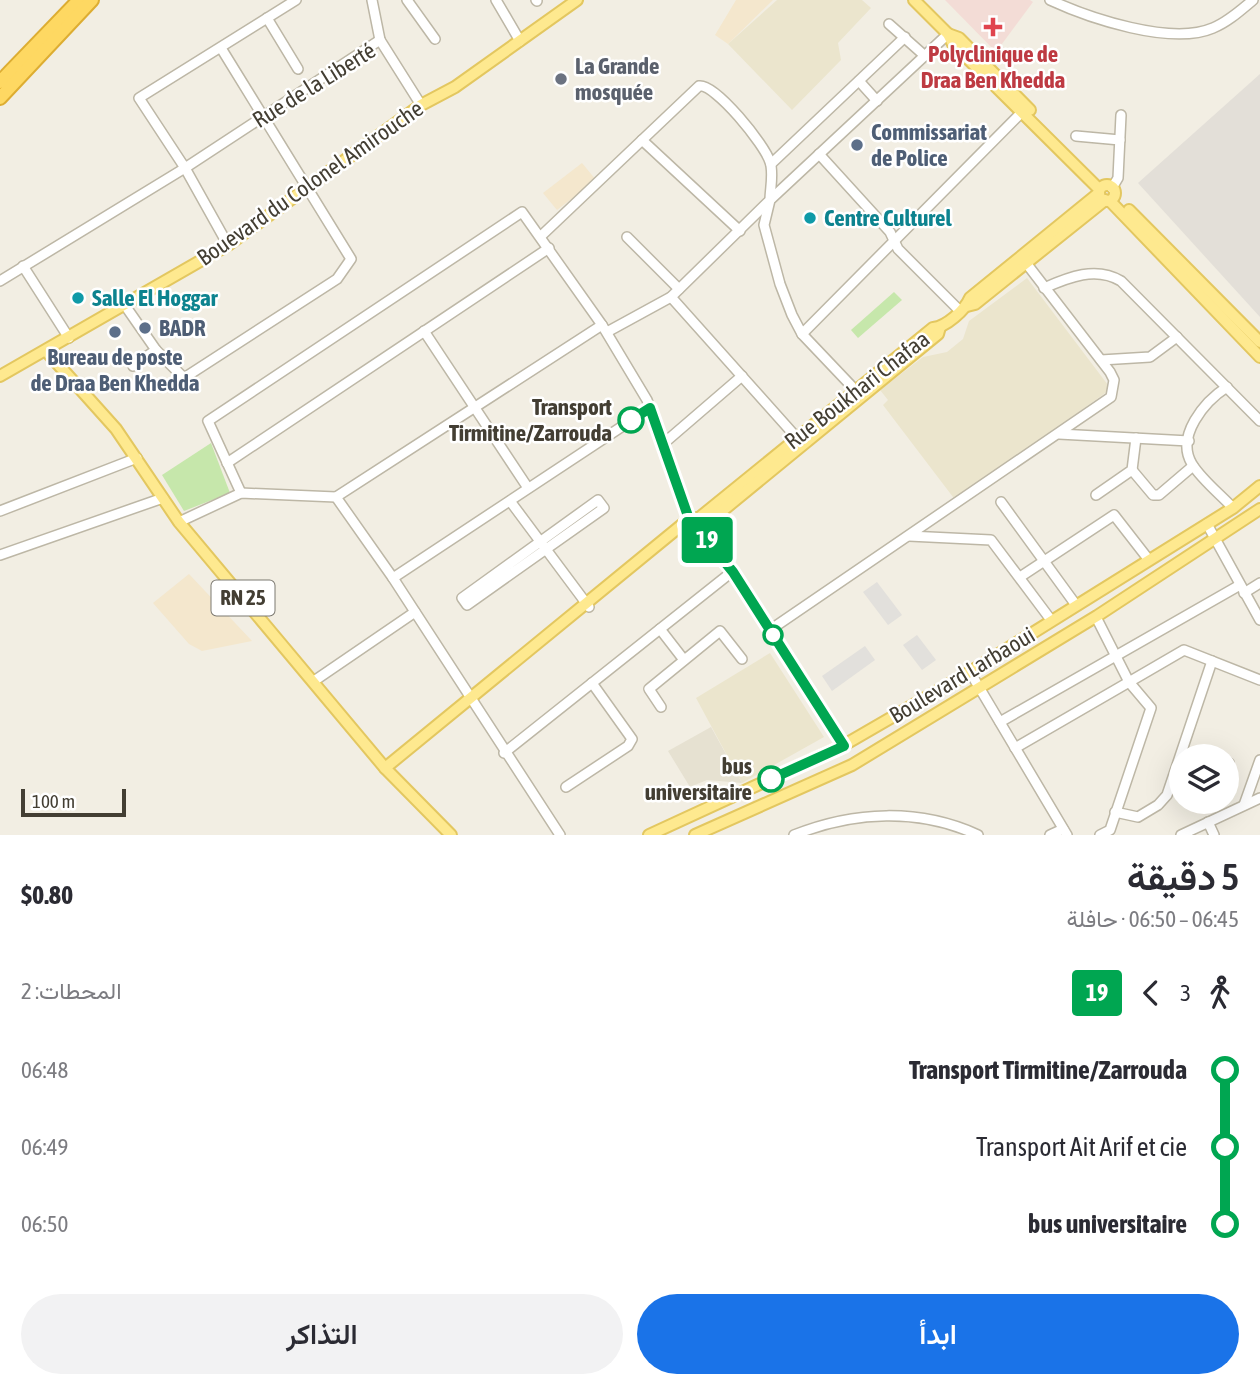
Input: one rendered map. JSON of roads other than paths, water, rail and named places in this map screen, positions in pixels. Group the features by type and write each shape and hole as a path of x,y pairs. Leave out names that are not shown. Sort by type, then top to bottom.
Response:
{"highway":[{"path":"0,82 79,0"},
{"path":"0,98 92,0"}],"main road":[{"name":"Bouevard du Colonel Amirouche","path":"0,376 47,352 124,304 228,245 308,190 421,105 455,87 577,0"},
{"path":"914,0 948,34 953,44 1260,342"},
{"path":"948,34 959,38 1260,357"},
{"path":"963,309 970,298 1023,260 1106,193"},
{"name":"Rue Boukhari Chafaa","path":"695,525 797,438 938,334 940,327 963,309"},
{"name":"RN 25","path":"47,352 116,429 179,522 387,769 450,835"},
{"name":"Rue Boukhari Chafaa","path":"387,769 587,606 695,525 858,393"},
{"name":"Boulevard Larbaoui","path":"649,835 844,746 970,672 1233,508 1260,486"},
{"name":"Boulevard Larbaoui","path":"695,835 852,765 1096,617 1217,540 1260,509"}],"street":[{"path":"228,245 185,168 139,98 296,0"},
{"path":"407,0 435,39"},
{"path":"496,0 520,41"},
{"path":"1050,0 1088,17 1144,30 1193,33 1213,28 1253,0"},
{"path":"374,1 380,40"},
{"path":"267,18 298,69"},
{"path":"889,23 925,56"},
{"path":"179,522 240,493 335,497 474,407 605,328 675,293 948,34"},
{"path":"771,164 905,37"},
{"name":"Rue de la Liberté","path":"0,281 266,117 380,40 421,105"},
{"path":"124,304 156,350 184,378 337,279 351,259 266,117 221,48"},
{"path":"859,80 877,101"},
{"path":"541,236 699,86 705,84 712,88 760,143 771,164 770,200 764,225 780,284 802,334 858,393"},
{"path":"802,334 1022,112"},
{"path":"1106,193 1118,178 1121,116"},
{"path":"1076,136 1119,140"},
{"path":"642,140 740,231"},
{"path":"819,154 890,232 898,249 963,309"},
{"path":"240,493 208,421 523,212 605,328 650,408 695,525 733,572 844,746"},
{"path":"626,237 797,438"},
{"path":"227,463 549,248"},
{"path":"770,630 1111,397 1114,380 1023,260"},
{"path":"23,266 69,338"},
{"path":"1044,288 1086,273 1111,275 1121,281 1260,421"},
{"path":"424,331 528,488"},
{"path":"1101,360 1150,357 1177,337"},
{"path":"133,366 156,350"},
{"path":"663,444 742,376"},
{"path":"1227,387 1210,398 1197,416 1187,455 1193,466 1233,508"},
{"path":"393,578 650,408"},
{"path":"1059,434 1189,441"},
{"path":"1136,438 1132,470 1153,495 1159,495 1193,466"},
{"path":"0,512 137,458"},
{"path":"1096,495 1132,470"},
{"path":"335,497 393,578 504,753 560,835"},
{"path":"0,555 163,498"},
{"path":"543,546 462,598 467,605 543,546 598,500 604,508 543,546"},
{"path":"510,501 587,606"},
{"path":"1000,502 1076,605"},
{"path":"1020,577 1114,515 1149,560"},
{"path":"1207,524 1260,620"},
{"path":"909,536 991,540 1051,621"},
{"path":"504,753 733,572"},
{"path":"1000,722 1116,656 1242,589 1260,583"},
{"path":"314,681 415,612"},
{"path":"1096,617 1129,682 1151,708 1110,830 1100,835"},
{"path":"660,629 684,660"},
{"path":"661,707 649,689 719,631 742,659"},
{"path":"1015,748 1184,650 1260,680"},
{"path":"1186,744 1212,661"},
{"path":"970,672 1065,832 1050,835"},
{"path":"566,787 628,746 632,739 592,683"},
{"path":"1244,805 1260,760"},
{"path":"1115,812 1138,817 1158,805 1169,790"},
{"path":"1181,835 1260,798"},
{"path":"794,835 836,820 883,816 932,820 974,834"},
{"path":"1208,822 1214,835"}],"place":[{"name":"Polyclinique de Draa Ben Khedda","path":"993,27"},
{"name":"La Grande mosquée","path":"561,79"},
{"name":"Commissariat de Police","path":"857,145"},
{"name":"Centre Culturel","path":"810,218"},
{"name":"Salle El Hoggar","path":"78,298"},
{"name":"BADR","path":"145,328"},
{"name":"Bureau de poste de Draa Ben Khedda","path":"115,332"},
{"name":"Transport Tirmitine/Zarrouda","path":"631,420"},
{"name":"bus universitaire","path":"771,779"}]}
